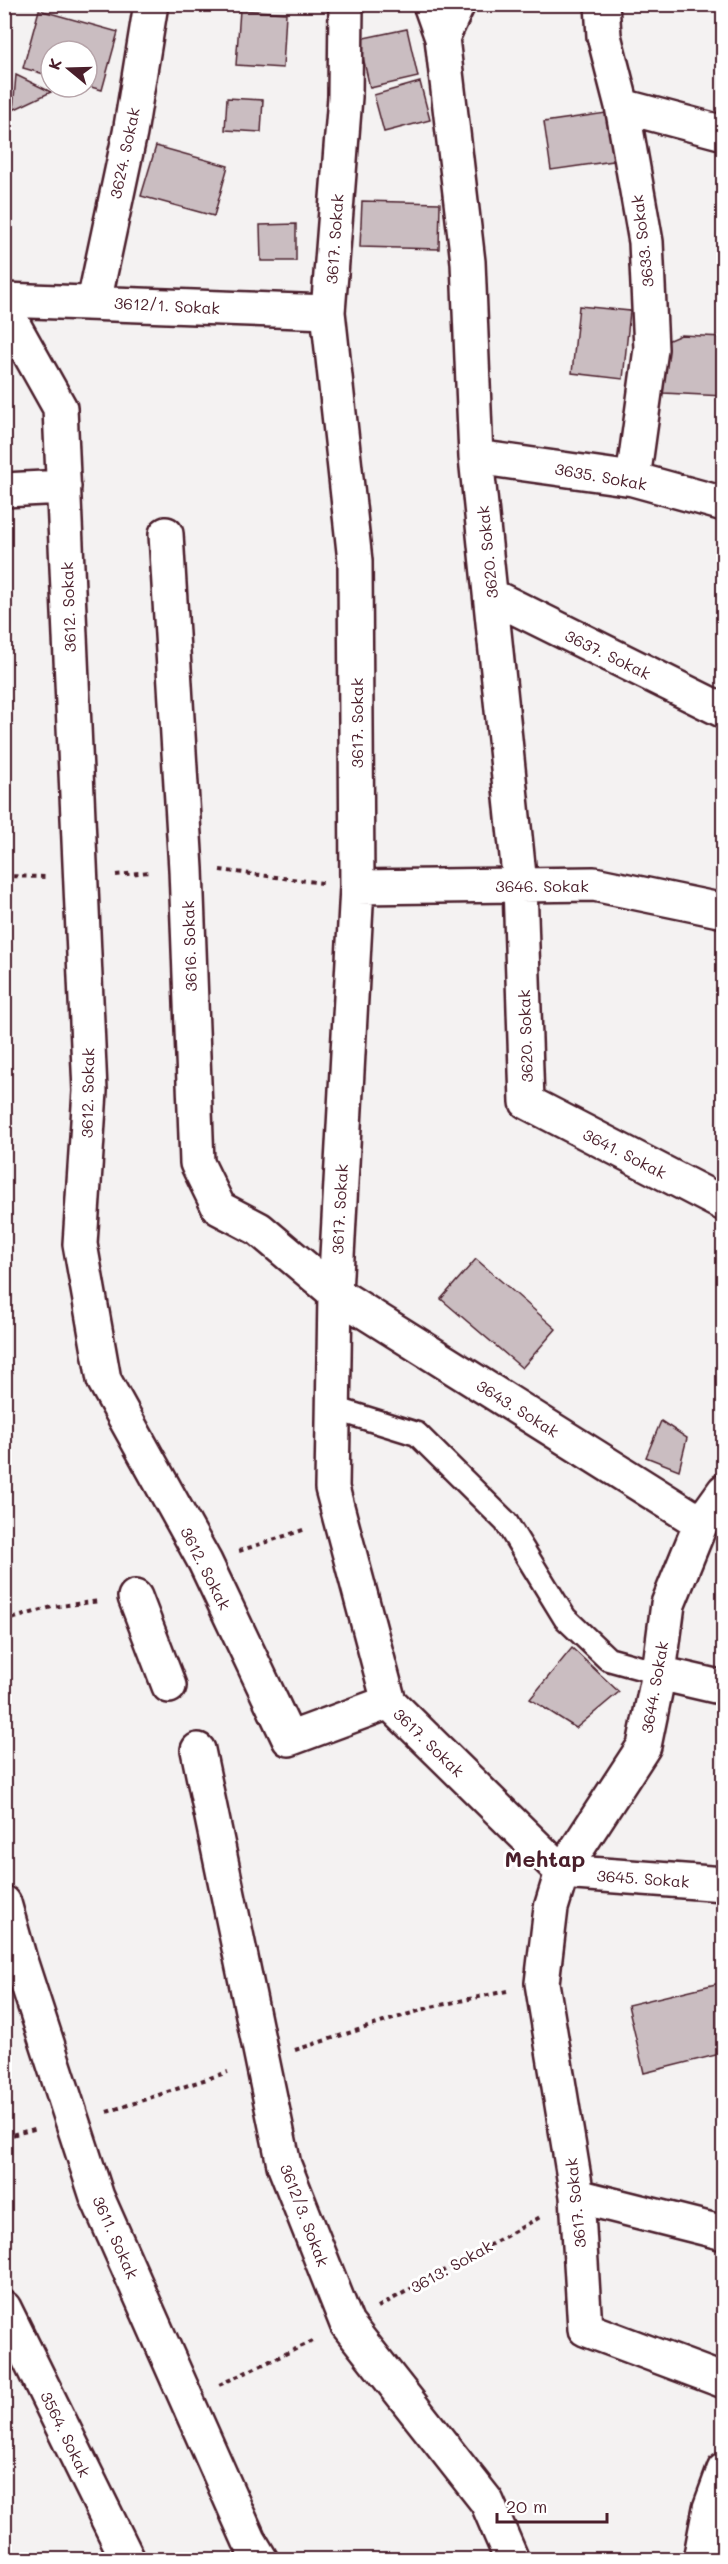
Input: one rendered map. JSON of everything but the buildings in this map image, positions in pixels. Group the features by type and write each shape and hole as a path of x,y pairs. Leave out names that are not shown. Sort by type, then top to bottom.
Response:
{"street":[{"name":"3624. Sokak","path":"94,302 130,133 151,4"},
{"name":"3617. Sokak","path":"346,4 345,97 328,312 355,561 357,887 335,1293 332,1488 389,1702 562,1872 551,1908 542,1983 577,2196 585,2329 723,2381"},
{"name":"3620. Sokak","path":"430,4 442,38 468,262 476,457 520,885 527,1102"},
{"path":"442,38 458,4"},
{"name":"3633. Sokak","path":"602,4 603,36 622,106 646,242 651,349 633,479"},
{"path":"622,106 723,132"},
{"name":"3612/1. Sokak","path":"4,300 328,312"},
{"name":"3612. Sokak","path":"4,308 60,408 90,1090 80,1244 104,1380 205,1562 289,1739 389,1702"},
{"name":"3635. Sokak","path":"476,457 633,479 723,504"},
{"path":"4,490 64,487"},
{"name":"3616. Sokak","path":"166,534 186,868 197,1163 219,1208 259,1229 335,1293"},
{"name":"3637. Sokak","path":"492,596 723,711"},
{"name":"3646. Sokak","path":"357,887 594,884 723,910"},
{"name":"3641. Sokak","path":"527,1102 723,1204"},
{"name":"3643. Sokak","path":"335,1293 701,1522"},
{"name":"3644. Sokak","path":"562,1872 644,1746 659,1672 668,1604 701,1522 723,1491"},
{"path":"135,1597 169,1686"},
{"path":"659,1672 723,1688"},
{"name":"3612/3. Sokak","path":"198,1750 284,2165 347,2324 487,2502 512,2559"},
{"name":"3645. Sokak","path":"562,1872 723,1884"},
{"name":"3611. Sokak","path":"4,1902 20,1960 97,2197 189,2400 249,2540 261,2559"},
{"path":"577,2196 723,2233"},
{"name":"3564. Sokak","path":"4,2308 128,2559"},
{"path":"699,2559 710,2508 723,2470"}],"lane":[{"path":"333,1408 417,1434 506,1522 565,1618 608,1659 659,1672"}],"path":[{"path":"4,1376 13,1372"},
{"name":"3613. Sokak","path":"189,2400 347,2324 577,2196"}],"district":[{"name":"Mehtap","path":"545,1858"}]}
